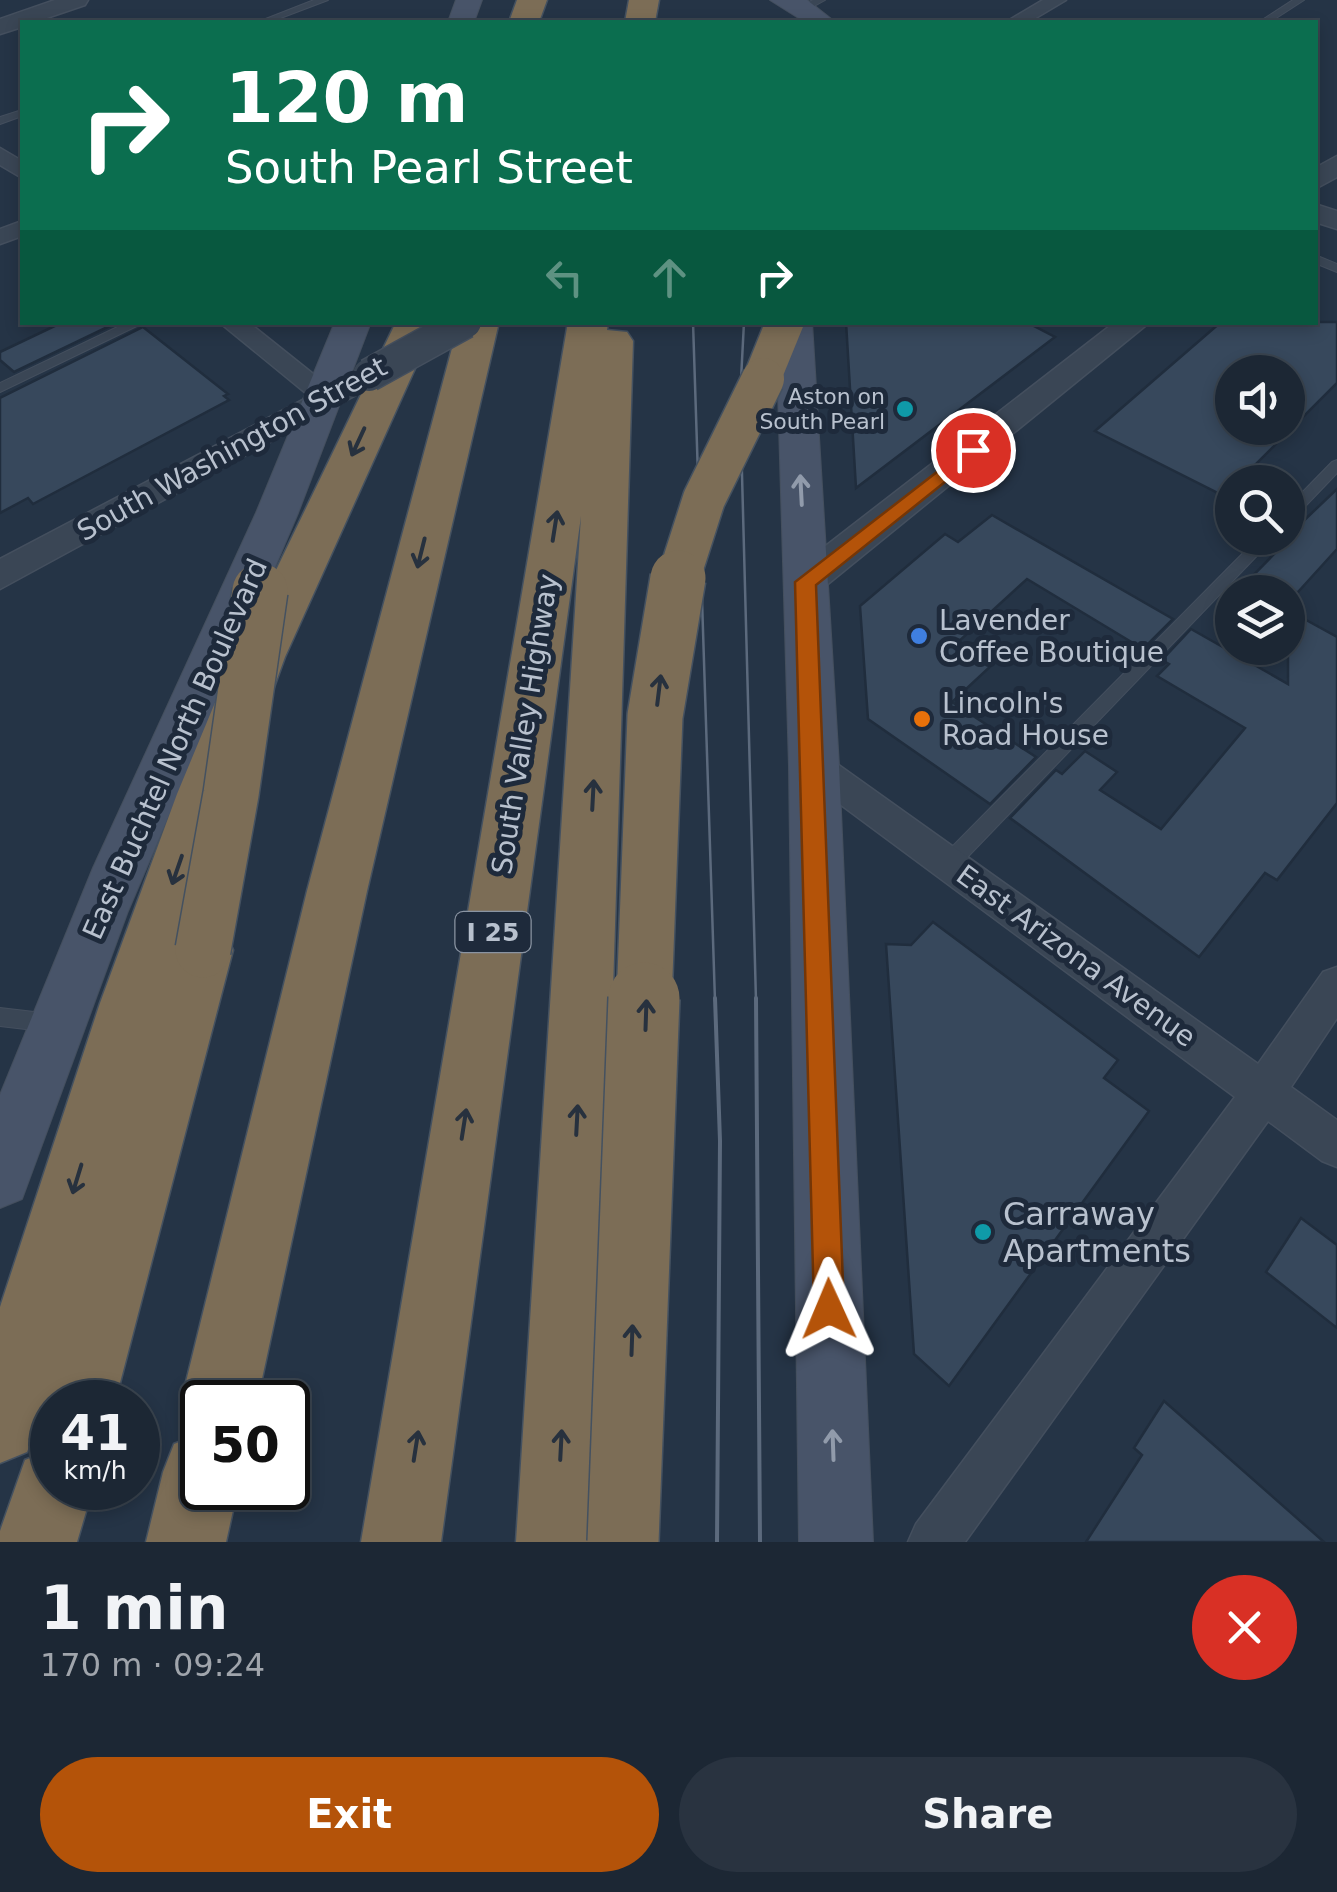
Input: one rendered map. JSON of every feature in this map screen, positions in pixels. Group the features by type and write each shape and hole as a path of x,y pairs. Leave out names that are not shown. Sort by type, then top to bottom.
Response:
{"highway":[{"path":"0,1425 150,949 213,773 322,520 415,325"},
{"path":"223,1380 337,891 478,325"},
{"name":"South Valley Highway","path":"401,1542 588,325"},
{"path":"556,1542 614,325"},
{"path":"624,1542 658,699 674,596 690,538 729,443 792,325"},
{"path":"83,1380 203,950 231,794 260,591 274,529"},
{"path":"37,1542 46,1510"},
{"path":"186,1542 193,1510"}],"main road":[{"name":"East Buchtel North Boulevard","path":"0,1178 138,822 274,529 328,397 352,325"},
{"path":"793,325 814,766 836,1542"}],"street":[{"path":"0,26 78,0"},
{"path":"1020,20 1057,0"},
{"path":"806,6 836,20"},
{"path":"235,325 328,397"},
{"name":"South Washington Street","path":"0,576 459,325"},
{"path":"806,582 1131,325"},
{"name":"East Arizona Avenue","path":"814,766 1337,1146"},
{"path":"934,1542 1337,985"}],"lane":[{"path":"268,20 323,0"},
{"path":"1267,20 1299,0"},
{"path":"0,388 134,325"},
{"path":"1305,498 1337,465"},
{"path":"948,864 1249,555"},
{"path":"0,1016 57,1024"}],"building":[{"path":"1337,322 1337,383 1305,415 1305,355 1215,355 1215,445 1275,445 1255,465 1215,465 1215,491 1095,431 1218,325"},
{"path":"57,325 112,325 14,372 0,360 0,352"},
{"name":"Aston on South Pearl","path":"846,325 1032,325 1055,337 856,488"},
{"path":"143,327 228,394 224,396 229,400 33,504 28,498 0,513 0,398"},
{"path":"1337,489 1337,549 1305,584 1305,575 1254,575 1273,555 1305,555 1305,520"},
{"path":"992,515 1173,619 1143,649 1027,579 958,642 993,664 952,702 1036,757 990,804 868,719 860,606 945,534 958,542"},
{"path":"1305,619 1337,637 1337,803 1277,880 1265,873 1199,957 1010,818 1056,770 1062,774 1085,751 1117,772 1100,790 1161,829 1245,728 1157,676 1169,664 1162,660 1191,629 1215,643 1215,665 1254,665 1288,684 1288,665 1305,665"},
{"name":"Carraway Apartments","path":"933,922 1118,1060 1104,1078 1149,1111 949,1386 914,1354 886,944 911,945"},
{"path":"1301,1218 1337,1245 1337,1328 1266,1272"},
{"path":"1164,1401 1324,1542 1086,1542 1142,1455 1134,1448"}],"tram line":[{"path":"693,325 715,1001"},
{"path":"744,325 740,399 756,1001"},
{"path":"715,998 720,1141 717,1542"},
{"path":"756,998 760,1542"}],"place":[{"name":"Aston on South Pearl","path":"905,409"},
{"name":"Lavender Coffee Boutique","path":"919,636"},
{"name":"Lincoln's Road House","path":"922,719"},
{"name":"Carraway Apartments","path":"983,1232"}],"route":[{"path":"829,1309 806,582 973,450"}]}
